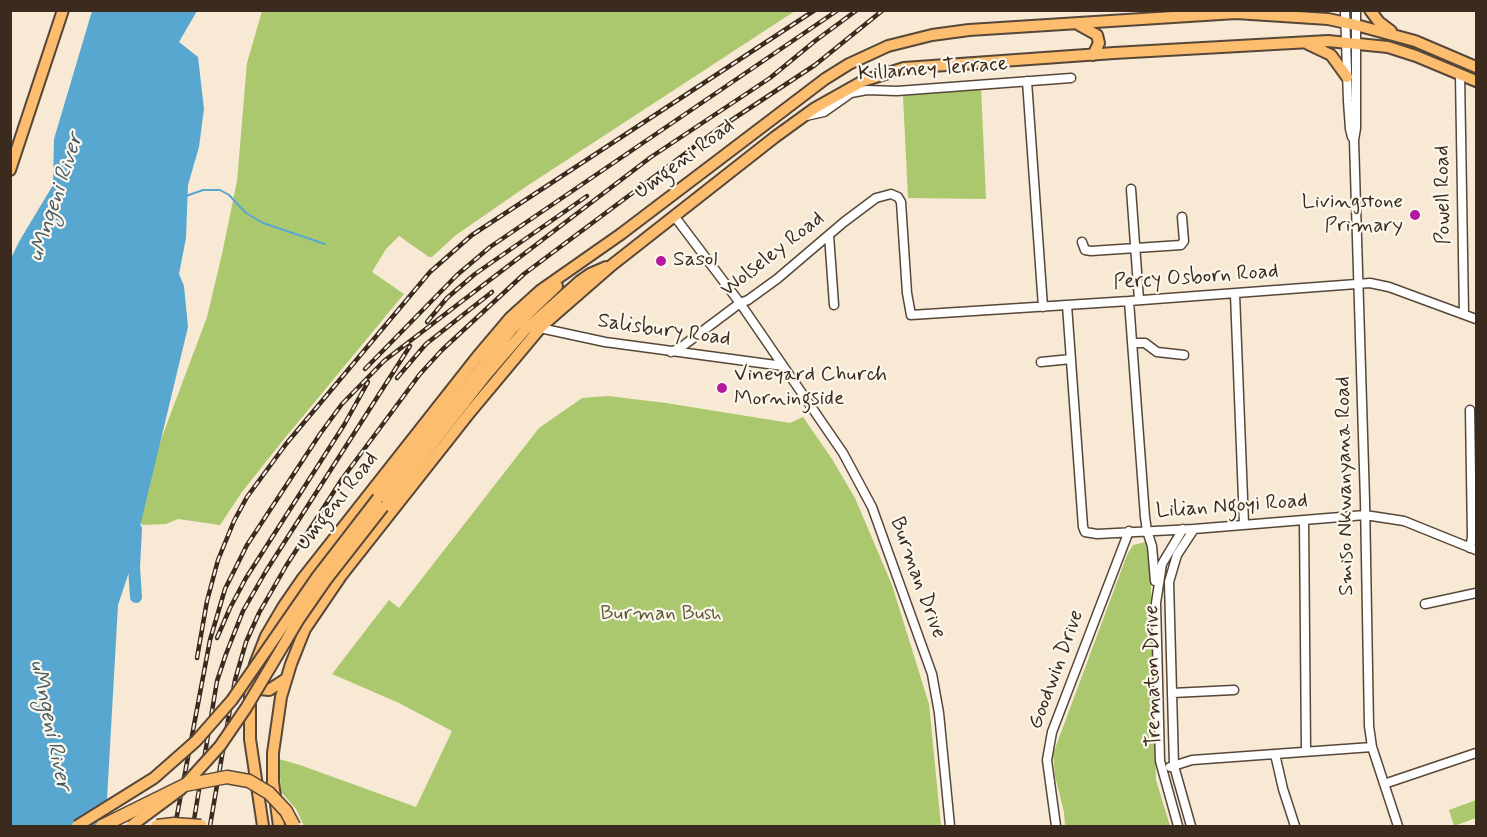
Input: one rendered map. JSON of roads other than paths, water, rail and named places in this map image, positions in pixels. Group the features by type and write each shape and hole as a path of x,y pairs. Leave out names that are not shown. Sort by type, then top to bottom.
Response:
{"highway":[{"path":"102,826 185,785 227,777 243,780 265,790 283,807 294,826"},
{"path":"157,826 174,824 201,826"}],"main road":[{"path":"10,170 63,10"},
{"path":"1370,10 1379,22 1395,35"},
{"name":"Umgeni Road","path":"263,826 250,739 249,688 266,636 283,607 440,402 510,318 541,290 588,258 825,79 872,53 932,34 1226,13 1270,12 1351,24 1395,35 1434,48 1476,67"},
{"path":"1076,24 1097,35 1099,43 1093,54"},
{"path":"1304,42 1331,56 1347,77"},
{"name":"Umgeni Road","path":"279,826 273,782 273,753 278,715 286,679 305,629 330,590 540,328 612,265 802,117 841,92 863,81 904,68 1304,42 1352,43 1389,47 1476,81"},
{"path":"131,826 181,789 220,746 246,708 299,619 380,503 512,328 588,258"},
{"path":"77,826 154,778 178,759 202,735 232,700 317,578 529,325 590,274 612,265"},
{"path":"249,688 269,690 286,679"}],"street":[{"name":"Smiso Nkwanyana Road","path":"1345,10 1351,24 1356,128 1354,140 1369,717 1372,747 1398,826"},
{"name":"Smiso Nkwanyana Road","path":"1351,24 1356,10"},
{"name":"Smiso Nkwanyana Road","path":"1352,43 1347,77 1350,129 1354,140"},
{"name":"Powell Road","path":"1460,75 1464,314"},
{"name":"Killarney Terrace","path":"802,117 815,115 851,93 867,90 897,91 1071,78"},
{"path":"1027,81 1043,307"},
{"path":"1131,189 1139,300"},
{"name":"Wolseley Road","path":"671,352 680,348 740,303 748,300 777,279 876,198 891,194 898,197 901,202 903,214 907,293 911,315"},
{"name":"Burman Drive","path":"675,217 740,303 843,453 867,495 926,653 939,713 950,826"},
{"path":"1082,242 1085,250 1091,251 1182,245 1184,241 1182,217"},
{"path":"829,235 834,305"},
{"name":"Percy Osborn Road","path":"911,315 1379,284 1476,318"},
{"path":"1235,294 1244,524"},
{"path":"1129,301 1147,531 1152,546 1156,598"},
{"path":"1041,362 1071,359 1067,304"},
{"name":"Salisbury Road","path":"540,328 605,342 783,366"},
{"path":"1132,343 1146,343 1157,352 1184,355"},
{"name":"Lilian Ngoyi Road","path":"1071,359 1085,532 1091,534 1194,529 1365,515 1404,521 1473,549"},
{"path":"1470,410 1473,439 1473,549"},
{"path":"1304,520 1306,751"},
{"name":"Trematon Drive","path":"1178,826 1161,769 1159,750 1156,598 1162,564 1183,529"},
{"name":"Trematon Drive","path":"1191,826 1174,766 1170,574 1194,529"},
{"name":"Goodwin Drive","path":"1056,826 1049,778 1048,747 1057,717 1129,531"},
{"path":"1156,598 1160,588 1163,587 1170,594"},
{"path":"1425,604 1476,593"},
{"path":"1157,664 1171,663"},
{"path":"1172,693 1234,690"},
{"path":"1161,769 1192,760 1372,747"},
{"path":"1159,750 1192,760"},
{"path":"1384,784 1476,753"},
{"path":"1275,754 1295,826"}],"water":[{"name":"uMngeni River","path":"92,11 197,11 179,42 198,57 204,109 199,147 188,185 186,238 179,274 184,286 188,327 129,572 118,605 107,799 108,826 11,826 10,260 53,185 54,139"}],"waterway":[{"path":"186,196 203,190 220,190 229,195 246,213 263,223 325,244"},
{"path":"136,529 134,567 136,597"}],"railway":[{"path":"197,658 207,601 218,560 247,497 286,444 430,272 472,235 815,10"},
{"path":"365,369 457,275 490,247 838,10"},
{"path":"175,826 210,640 225,589 247,545 342,404 384,361 457,305 651,157 770,78 857,10"},
{"path":"210,826 235,680 246,642 259,613 342,479 420,374 442,350 524,274 718,129 815,65 883,10"},
{"path":"427,322 447,298 475,274 587,196"},
{"path":"397,378 426,344 492,292"},
{"path":"193,826 217,681 243,611 266,571 410,346"},
{"path":"217,638 246,578 344,425 368,382"}],"place":[{"name":"Livingstone Primary","path":"1415,215"},
{"name":"Sasol","path":"661,261"},
{"name":"Vineyard Church Morningside","path":"722,388"}],"park label":[{"name":"Burman Bush","path":"661,615"}]}
